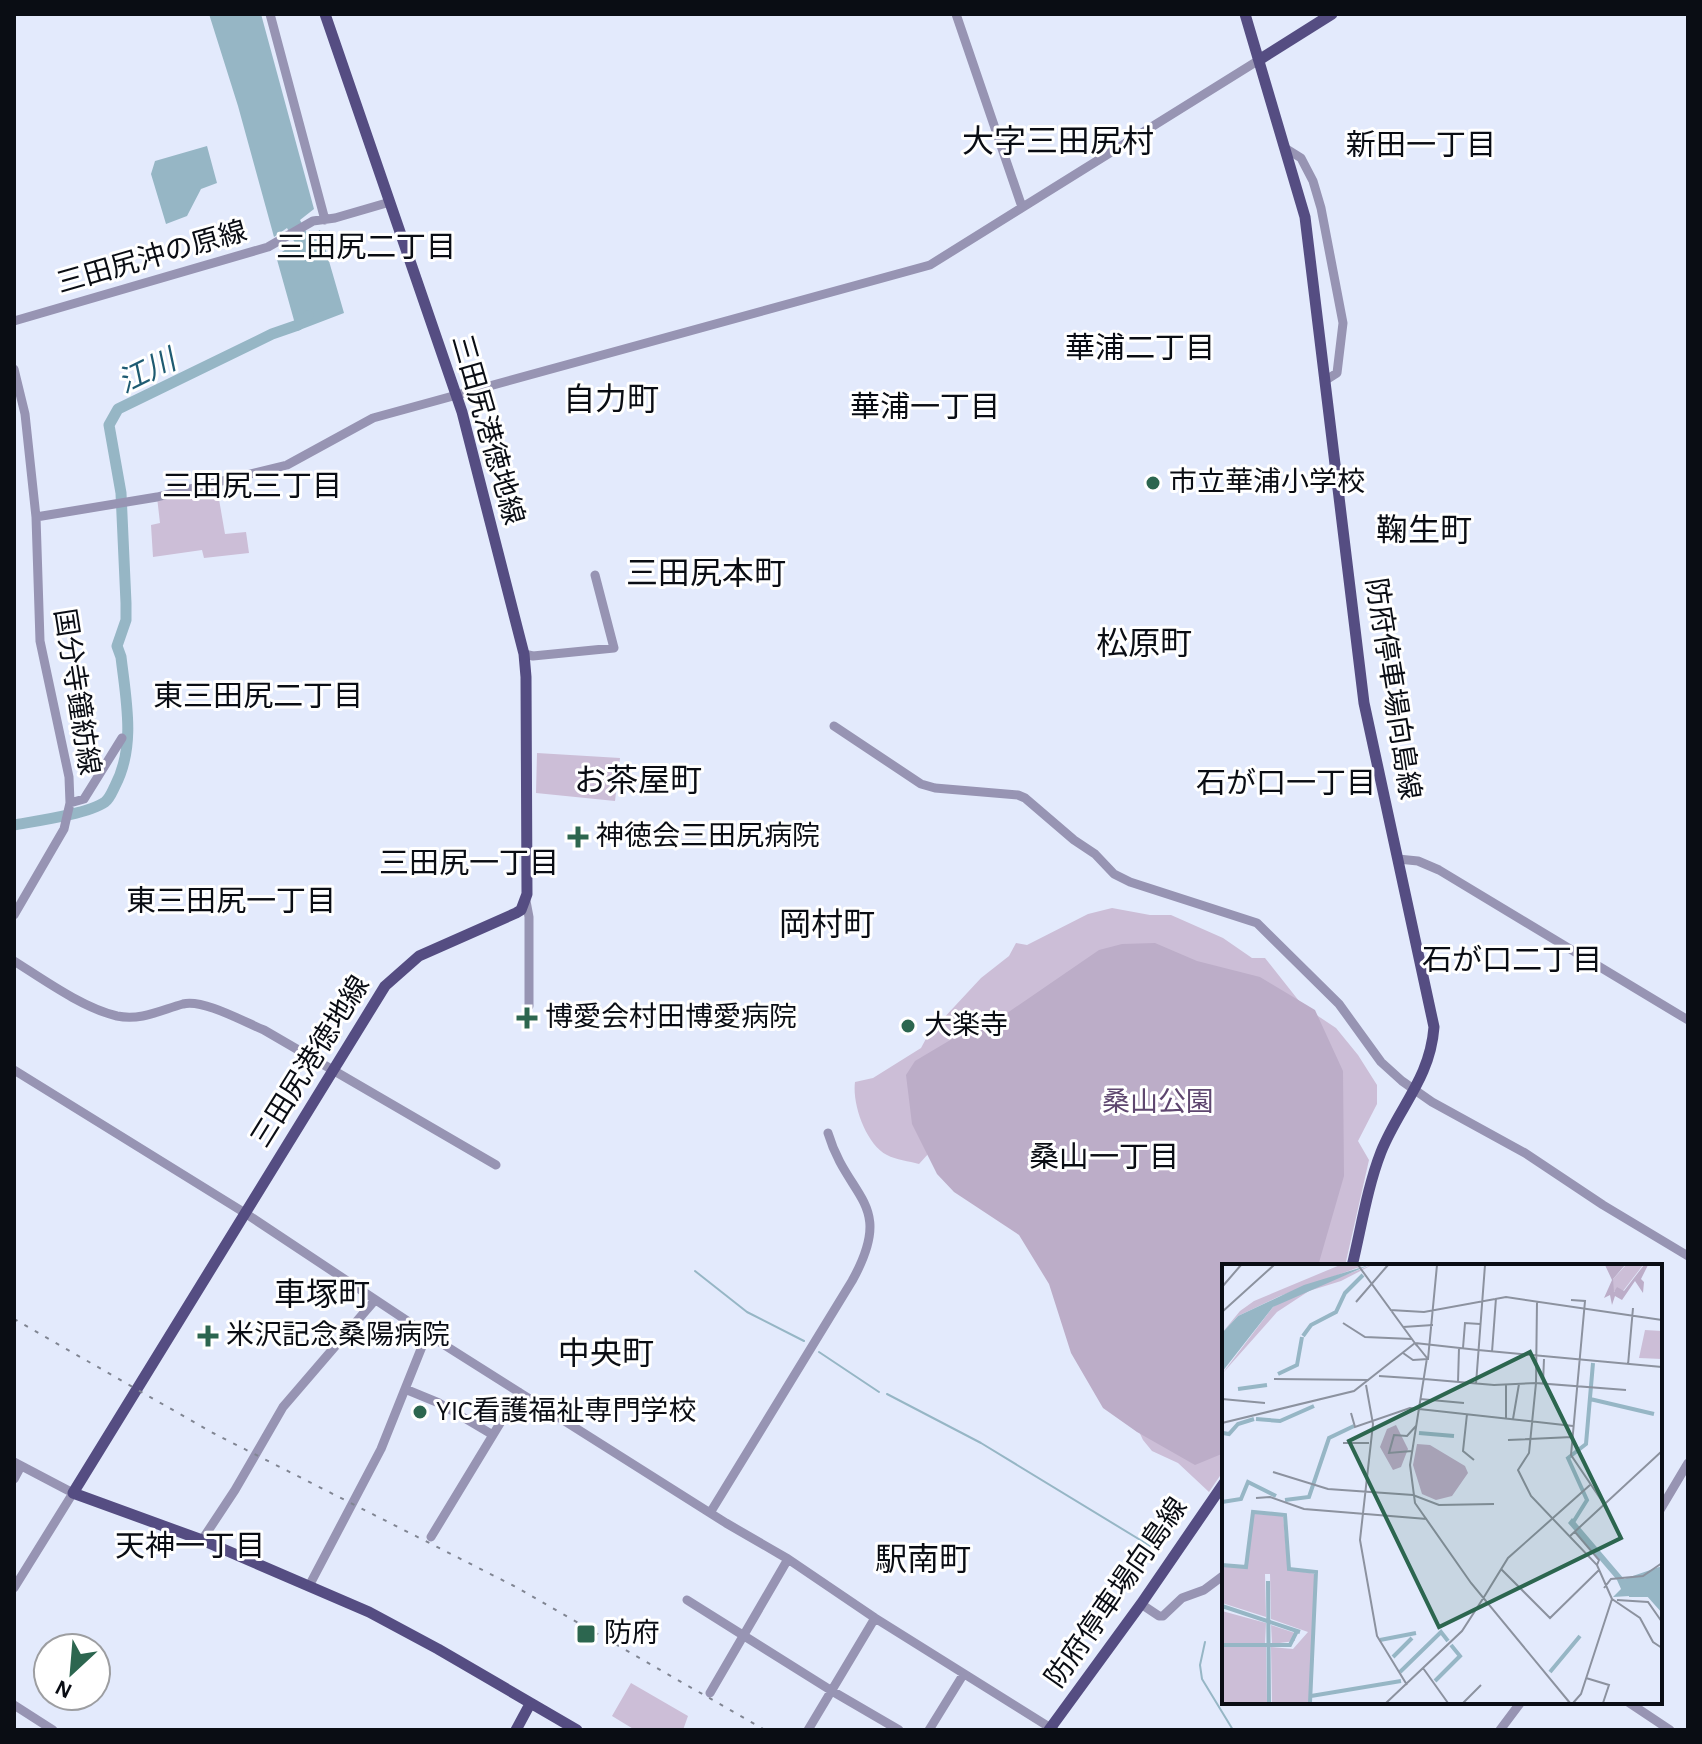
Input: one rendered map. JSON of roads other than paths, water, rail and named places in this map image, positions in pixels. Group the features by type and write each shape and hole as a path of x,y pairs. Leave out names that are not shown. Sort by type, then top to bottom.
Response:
{"main road":[{"name":"三田尻港徳地線","path":"73,1493 385,986 407,963 433,948 508,918 521,910 526,901 524,654 476,461 325,14"},
{"name":"防府停車場向島線","path":"1245,14 1305,217 1364,703 1434,1027 1430,1058 1390,1131 1380,1156 1353,1264"},
{"path":"1259,60 1332,14"},
{"name":"防府停車場向島線","path":"1051,1729 1222,1486"},
{"path":"73,1493 202,1540 399,1628 577,1730"},
{"path":"516,1730 530,1704"}],"street":[{"path":"270,14 325,220"},
{"path":"956,14 1022,207"},
{"path":"36,517 157,497 287,465 311,454 363,421 930,265 1259,60"},
{"path":"1285,148 1301,158 1313,181 1342,305 1343,337 1337,373 1326,380"},
{"name":"三田尻沖の原線","path":"14,321 268,247 307,224 390,202"},
{"name":"国分寺鐘紡線","path":"14,369 25,414 36,517 40,641 69,777 70,803 64,829 14,915"},
{"path":"524,654 533,656 614,648 595,575"},
{"path":"834,726 921,784 1025,798 1095,854 1114,874 1130,882 1257,923 1339,1004 1381,1062 1414,1091 1525,1153 1688,1256"},
{"path":"70,803 84,799 122,738"},
{"path":"1398,859 1418,861 1439,870 1688,1020"},
{"path":"526,901 529,917 529,1006"},
{"path":"14,961 59,990 118,1016 143,1016 162,1013 184,1004 200,1004 264,1030 496,1165"},
{"path":"14,1070 245,1213 427,1334 788,1559 963,1675 1051,1729"},
{"path":"710,1513 852,1281 869,1246 871,1229 866,1207 834,1152 828,1133"},
{"path":"202,1540 283,1407 375,1300"},
{"path":"309,1586 381,1449 427,1334"},
{"path":"405,1389 439,1403 493,1435"},
{"path":"431,1537 519,1392"},
{"path":"1662,1507 1688,1463"},
{"path":"14,1479 17,1464 73,1493 14,1588"},
{"path":"710,1693 788,1559"},
{"path":"1141,1604 1163,1616 1182,1598 1204,1590 1222,1576"},
{"path":"687,1600 899,1730"},
{"path":"808,1730 875,1618"},
{"path":"929,1730 963,1675"},
{"path":"1500,1730 1520,1704"},
{"path":"1631,1704 1670,1730"},
{"path":"14,1705 53,1730"}],"water":[{"path":"209,14 261,14 314,209 300,220 309,237 320,230 344,313 297,331 276,256 295,243 287,228 274,237"},
{"path":"207,146 217,183 201,189 187,216 166,224 151,174 155,161"}],"waterway":[{"name":"江川","path":"14,825 75,813 105,802 115,786 126,755 127,706 117,646 126,620 121,493 109,425 118,409 272,334 298,325 308,316"},
{"path":"695,1271 747,1312 804,1341"},
{"path":"819,1352 879,1392"},
{"path":"887,1394 981,1443 1160,1552"},
{"path":"1205,1642 1200,1665 1202,1679 1233,1730"}],"railway":[{"path":"14,1319 213,1433 514,1586 765,1730"}],"place":[{"name":"市立華浦小学校","path":"1153,483"},
{"name":"神徳会三田尻病院","path":"578,837"},
{"name":"博愛会村田博愛病院","path":"527,1018"},
{"name":"大楽寺","path":"908,1026"},
{"name":"米沢記念桑陽病院","path":"208,1336"},
{"name":"YIC看護福祉専門学校","path":"420,1412"},
{"name":"防府","path":"586,1634"}],"district":[{"name":"大字三田尻村","path":"1058,142"},
{"name":"新田一丁目","path":"1421,146"},
{"name":"三田尻二丁目","path":"366,248"},
{"name":"華浦二丁目","path":"1140,349"},
{"name":"自力町","path":"611,400"},
{"name":"華浦一丁目","path":"925,408"},
{"name":"三田尻三丁目","path":"252,487"},
{"name":"鞠生町","path":"1424,531"},
{"name":"三田尻本町","path":"706,574"},
{"name":"松原町","path":"1144,644"},
{"name":"東三田尻二丁目","path":"258,697"},
{"name":"お茶屋町","path":"638,781"},
{"name":"石が口一丁目","path":"1286,784"},
{"name":"三田尻一丁目","path":"469,864"},
{"name":"東三田尻一丁目","path":"231,902"},
{"name":"岡村町","path":"827,925"},
{"name":"石が口二丁目","path":"1512,961"},
{"name":"桑山一丁目","path":"1104,1158"},
{"name":"車塚町","path":"322,1295"},
{"name":"中央町","path":"606,1354"},
{"name":"天神一丁目","path":"190,1547"},
{"name":"駅南町","path":"923,1560"}],"park label":[{"name":"桑山公園","path":"1158,1103"}]}
